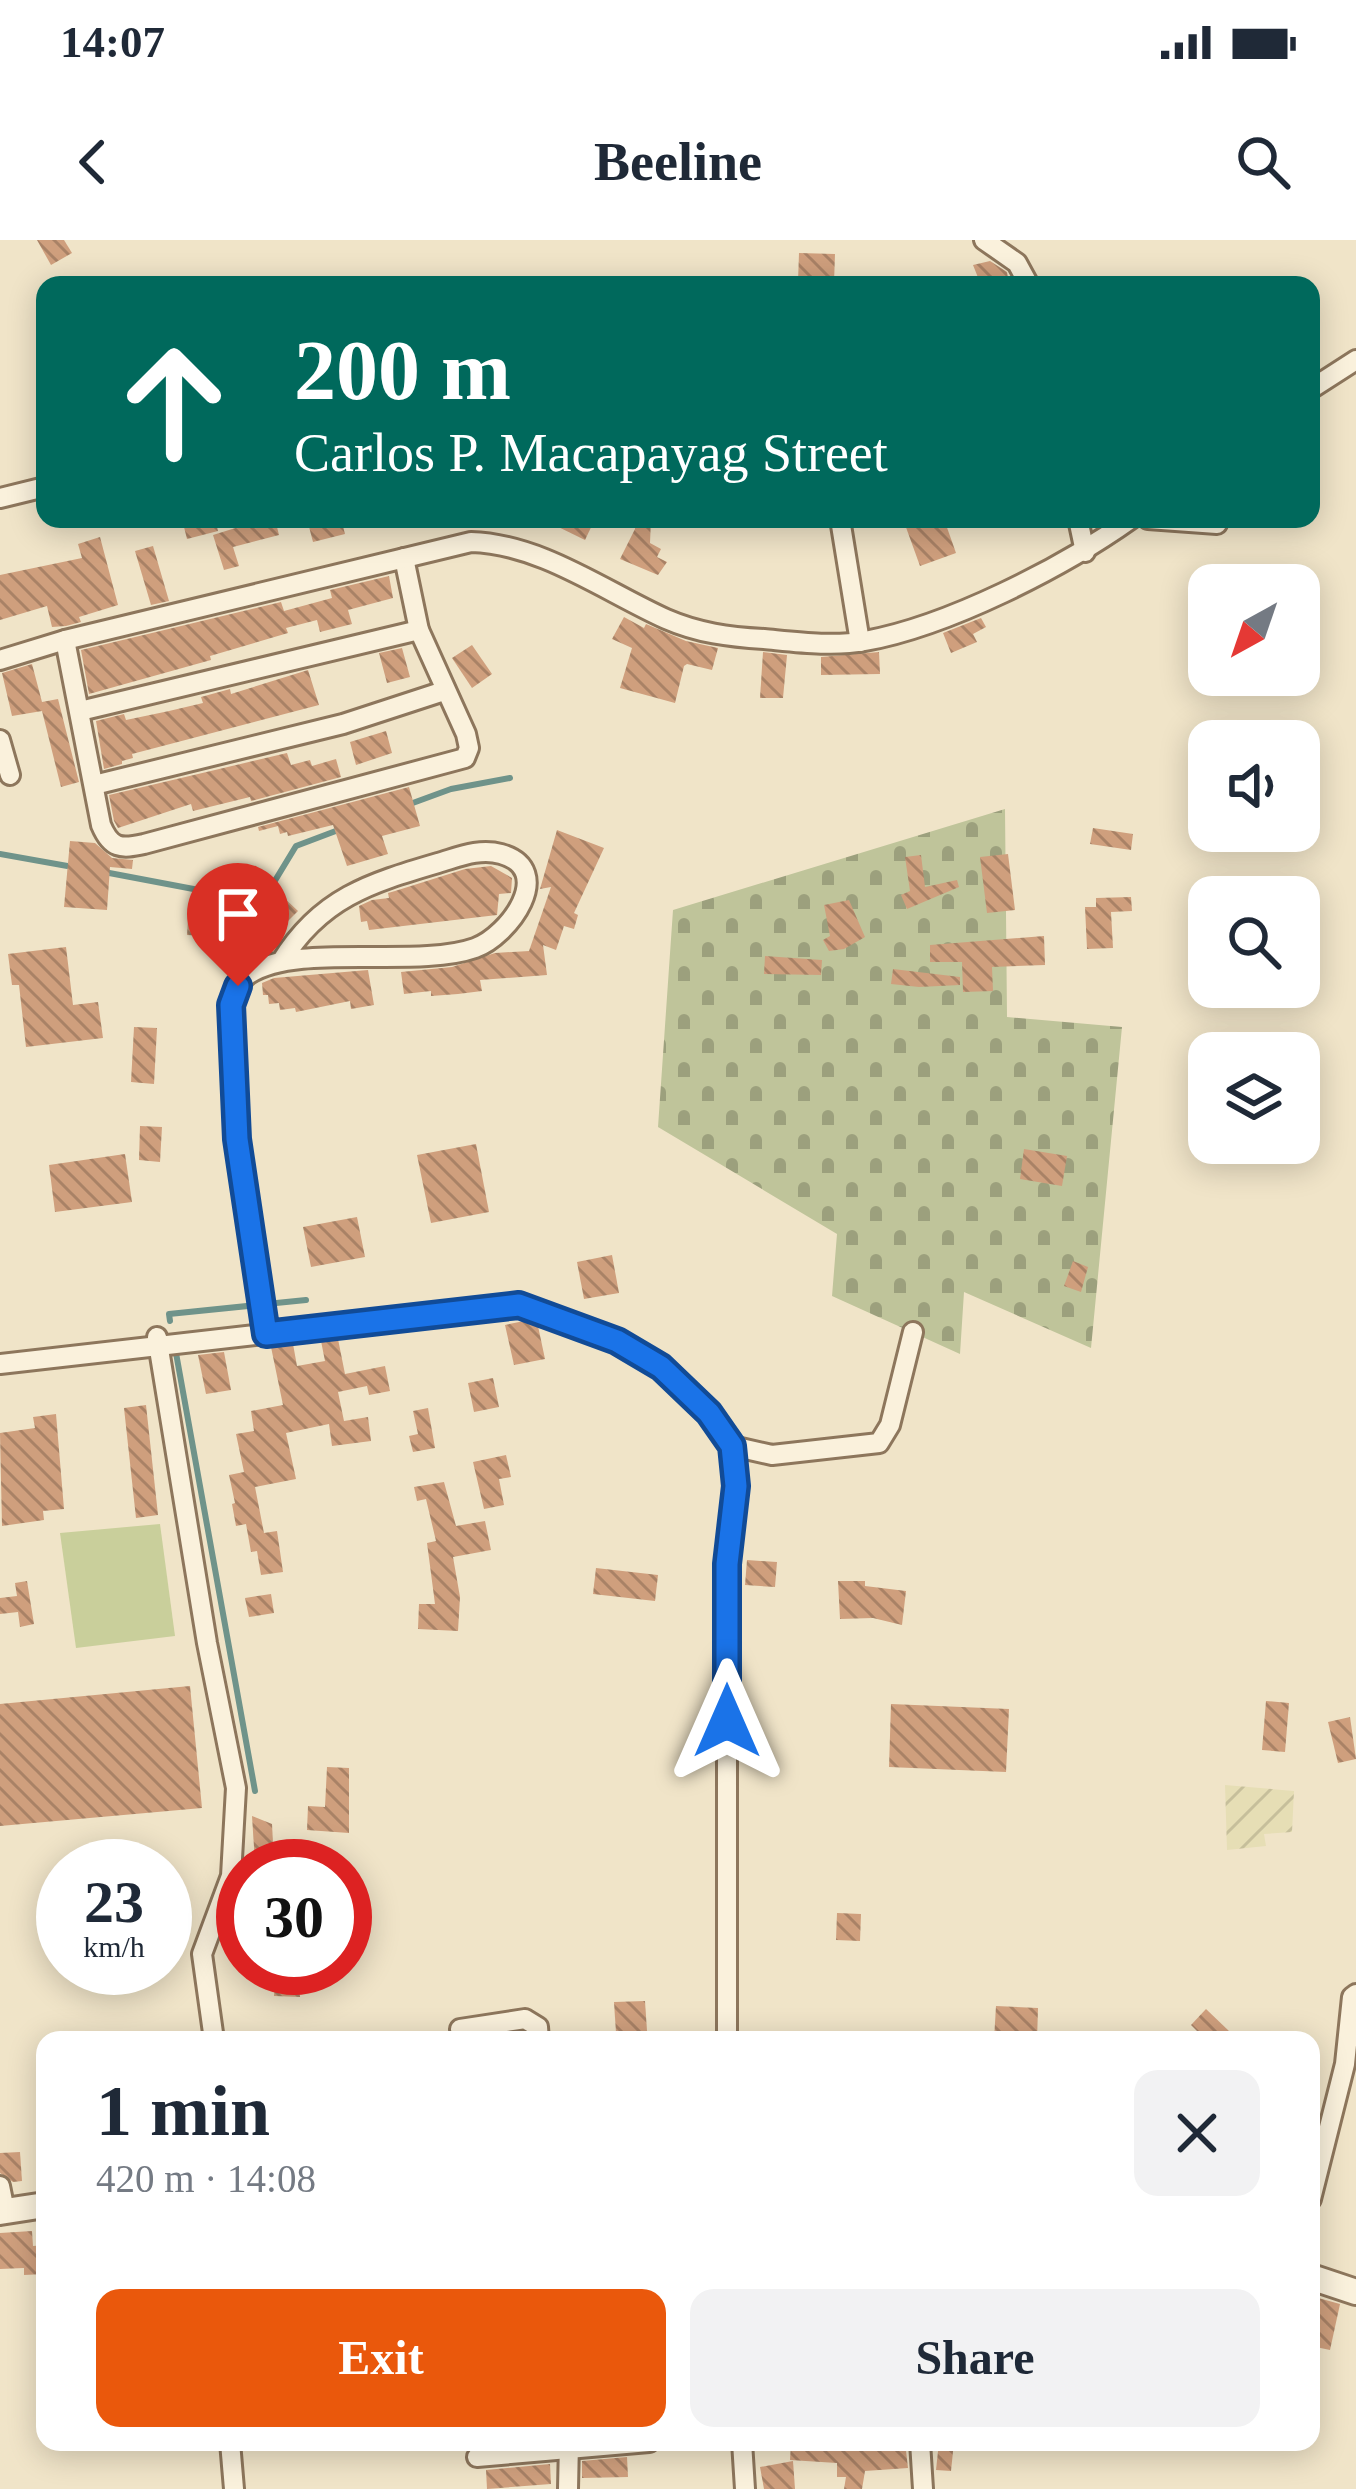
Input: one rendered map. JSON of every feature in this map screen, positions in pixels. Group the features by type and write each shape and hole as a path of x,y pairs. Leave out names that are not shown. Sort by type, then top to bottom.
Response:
{"street":[{"path":"984,240 1017,263 1024,276"},
{"path":"1320,383 1356,360"},
{"path":"0,498 36,489"},
{"path":"841,528 860,642"},
{"path":"1080,528 1085,552"},
{"path":"0,660 65,640 471,542 487,542 591,578 668,620 710,634 860,642 935,621 1085,552 1118,528"},
{"path":"65,640 106,838 122,849 465,758 469,748 419,630 404,558"},
{"path":"80,711 419,630"},
{"path":"94,785 343,724 444,691"},
{"path":"0,740 10,775"},
{"path":"266,1334 237,1139 231,1005 238,986 248,974 280,962 447,954 486,944 510,924 526,896 523,874 510,858 483,851 360,887 307,924 280,962"},
{"path":"0,1364 158,1341 266,1334 519,1305 617,1341 661,1367 709,1413 732,1446 736,1486 727,1564 727,2031"},
{"path":"732,1446 772,1455 879,1443 890,1425 913,1332"},
{"path":"158,1341 236,1788 231,1876 202,1954 213,2031"},
{"path":"1320,2122 1345,2064 1356,1994"},
{"path":"460,2029 525,2019 538,2031"},
{"path":"2,2203 36,2205"},
{"path":"1320,2281 1356,2292"},
{"path":"231,2451 234,2489"},
{"path":"477,2457 493,2451"},
{"path":"568,2489 569,2451"},
{"path":"743,2451 746,2489"},
{"path":"921,2451 923,2489"}],"shaded area":[{"path":"1225,1785 1294,1791 1292,1832 1264,1834 1266,1846 1227,1850"}],"green space":[{"path":"1005,809 1007,1017 1122,1027 1091,1348 964,1292 960,1354 832,1296 837,1234 658,1127 673,910"},
{"path":"160,1524 175,1636 76,1648 60,1533"}],"building":[{"path":"37,240 64,240 72,253 51,265"},
{"path":"799,253 835,254 834,276 798,276"},
{"path":"990,261 1008,276 977,276 973,265"},
{"path":"184,528 217,528 218,531 187,539"},
{"path":"235,528 277,528 279,535 233,547 239,566 224,570 213,535"},
{"path":"309,528 343,528 345,534 313,542"},
{"path":"560,528 591,528 585,540"},
{"path":"651,528 650,543 661,549 657,557 667,562 658,575 620,559 635,529"},
{"path":"906,528 947,528 956,553 920,566"},
{"path":"100,537 118,605 66,626 52,627 47,606 0,620 0,575 82,558 78,544"},
{"path":"153,546 169,601 151,605 135,551"},
{"path":"389,576 393,598 348,610 352,624 320,632 317,620 286,628 288,633 210,656 211,660 89,694 81,650 281,602 284,611 332,598 330,590"},
{"path":"624,617 644,628 646,624 718,648 712,670 684,666 675,703 620,688 632,648 612,639"},
{"path":"981,618 986,627 973,634 977,642 951,653 943,633"},
{"path":"472,645 492,674 472,688 452,658"},
{"path":"402,648 410,677 387,683 379,653"},
{"path":"763,652 787,655 783,698 760,698"},
{"path":"879,652 880,674 821,675 821,657"},
{"path":"32,664 42,702 58,699 79,782 61,787 42,711 12,716 2,673"},
{"path":"308,670 319,705 132,754 122,764 104,769 96,721 124,714 126,720 203,703 201,697 230,689 231,694"},
{"path":"386,731 392,753 356,765 350,742"},
{"path":"287,753 291,765 310,760 312,766 336,759 341,777 251,801 250,797 193,811 191,804 118,828 114,821 109,795"},
{"path":"409,787 420,826 382,836 388,854 347,866 333,825 288,836 287,832 280,834 278,826 259,831 258,827"},
{"path":"1093,828 1133,834 1131,850 1090,844"},
{"path":"557,830 604,848 574,913 578,915 574,929 564,926 556,950 543,945 547,975 480,980 482,991 404,994 401,972 529,951 551,887 540,889"},
{"path":"70,841 95,843 112,858 133,860 132,869 110,867 107,910 64,907"},
{"path":"1008,854 1015,910 987,913 980,857"},
{"path":"921,855 925,887 957,880 959,887 907,909 901,895 910,891 905,857"},
{"path":"491,866 512,878 511,893 499,894 497,915 369,930 367,921 361,922 359,906 389,898 388,893 465,869"},
{"path":"282,896 298,911 273,936 258,921"},
{"path":"1131,897 1132,911 1111,912 1113,948 1087,949 1085,907 1096,907 1096,898"},
{"path":"849,900 865,937 829,951 823,940 830,936 824,905"},
{"path":"189,902 206,904 204,936 187,935"},
{"path":"1044,936 1045,965 992,967 993,991 963,992 962,962 930,962 930,945"},
{"path":"66,947 73,1005 98,1002 103,1038 26,1047 19,985 12,985 8,954"},
{"path":"765,956 822,960 821,975 764,974"},
{"path":"893,969 960,977 960,985 891,984"},
{"path":"368,970 374,1005 351,1009 350,1001 296,1012 295,1008 280,1010 279,1003 269,1004 268,995 263,995 262,983 274,978"},
{"path":"134,1027 157,1028 154,1084 131,1082"},
{"path":"140,1126 162,1127 160,1162 139,1160"},
{"path":"476,1144 489,1212 431,1223 417,1155"},
{"path":"1024,1149 1067,1156 1062,1186 1020,1179"},
{"path":"125,1154 132,1202 55,1212 49,1165"},
{"path":"357,1217 365,1257 311,1267 303,1227"},
{"path":"612,1255 619,1293 584,1299 577,1262"},
{"path":"1073,1261 1088,1267 1081,1292 1064,1286"},
{"path":"524,1321 538,1326 545,1359 514,1365 505,1325"},
{"path":"338,1339 345,1374 385,1366 390,1391 369,1395 367,1386 338,1392 344,1421 368,1417 371,1441 332,1446 329,1424 286,1433 296,1479 255,1487 264,1533 277,1531 283,1572 261,1575 246,1524 236,1526 232,1504 229,1475 244,1472 236,1434 254,1431 251,1411 283,1405 271,1347 293,1344 297,1366 325,1361 321,1341"},
{"path":"224,1352 231,1390 206,1394 198,1355"},
{"path":"493,1378 499,1407 474,1412 468,1383"},
{"path":"146,1405 158,1515 136,1518 124,1408"},
{"path":"428,1408 435,1448 413,1452 409,1436 418,1434 413,1411"},
{"path":"56,1414 64,1509 43,1511 44,1520 2,1526 0,1433 35,1428 33,1417"},
{"path":"506,1455 511,1477 499,1479 504,1505 484,1509 473,1462"},
{"path":"444,1482 456,1526 485,1521 491,1550 453,1557 460,1597 458,1631 418,1629 419,1604 435,1604 427,1543 436,1541 426,1499 417,1501 414,1487"},
{"path":"747,1560 777,1562 775,1587 745,1585"},
{"path":"596,1568 658,1575 655,1601 593,1594"},
{"path":"27,1581 34,1624 20,1627 18,1612 0,1614 0,1598 17,1596 15,1583"},
{"path":"838,1581 865,1581 865,1586 906,1591 902,1625 873,1618 840,1619"},
{"path":"271,1594 274,1613 249,1617 245,1598"},
{"path":"190,1686 202,1808 0,1826 0,1704"},
{"path":"1266,1701 1289,1703 1285,1752 1262,1750"},
{"path":"891,1704 1009,1709 1006,1772 889,1767"},
{"path":"1350,1717 1356,1759 1338,1763 1328,1722"},
{"path":"327,1767 349,1768 349,1833 307,1830 308,1806 325,1807"},
{"path":"252,1816 272,1824 273,1839 253,1839"},
{"path":"837,1913 861,1914 860,1941 836,1940"},
{"path":"645,2001 647,2031 616,2031 614,2002"},
{"path":"996,2006 1038,2008 1037,2031 995,2031"},
{"path":"1206,2009 1229,2031 1197,2031 1191,2025"},
{"path":"20,2152 22,2181 13,2182 0,2173 0,2153"},
{"path":"32,2231 36,2274 24,2275 24,2268 0,2269 0,2233"},
{"path":"1320,2298 1340,2304 1330,2350 1320,2348"},
{"path":"790,2451 906,2451 908,2468 865,2471 862,2489 844,2489 846,2477 837,2477 837,2463 790,2460"},
{"path":"938,2451 953,2451 951,2471 936,2470"},
{"path":"627,2457 628,2477 582,2478 582,2461"},
{"path":"793,2461 795,2489 764,2489 760,2467"},
{"path":"550,2464 551,2484 487,2489 486,2470"}],"waterway":[{"path":"410,804 451,789 510,778"},
{"path":"104,872 262,902 296,846 341,829"},
{"path":"0,854 73,867"},
{"path":"170,1321 169,1314 306,1300"},
{"path":"176,1353 255,1791"}],"route":[{"path":"238,986 231,1005 237,1139 266,1334 519,1305 617,1341 661,1367 709,1413 732,1446 736,1486 727,1564 727,1721"}]}
